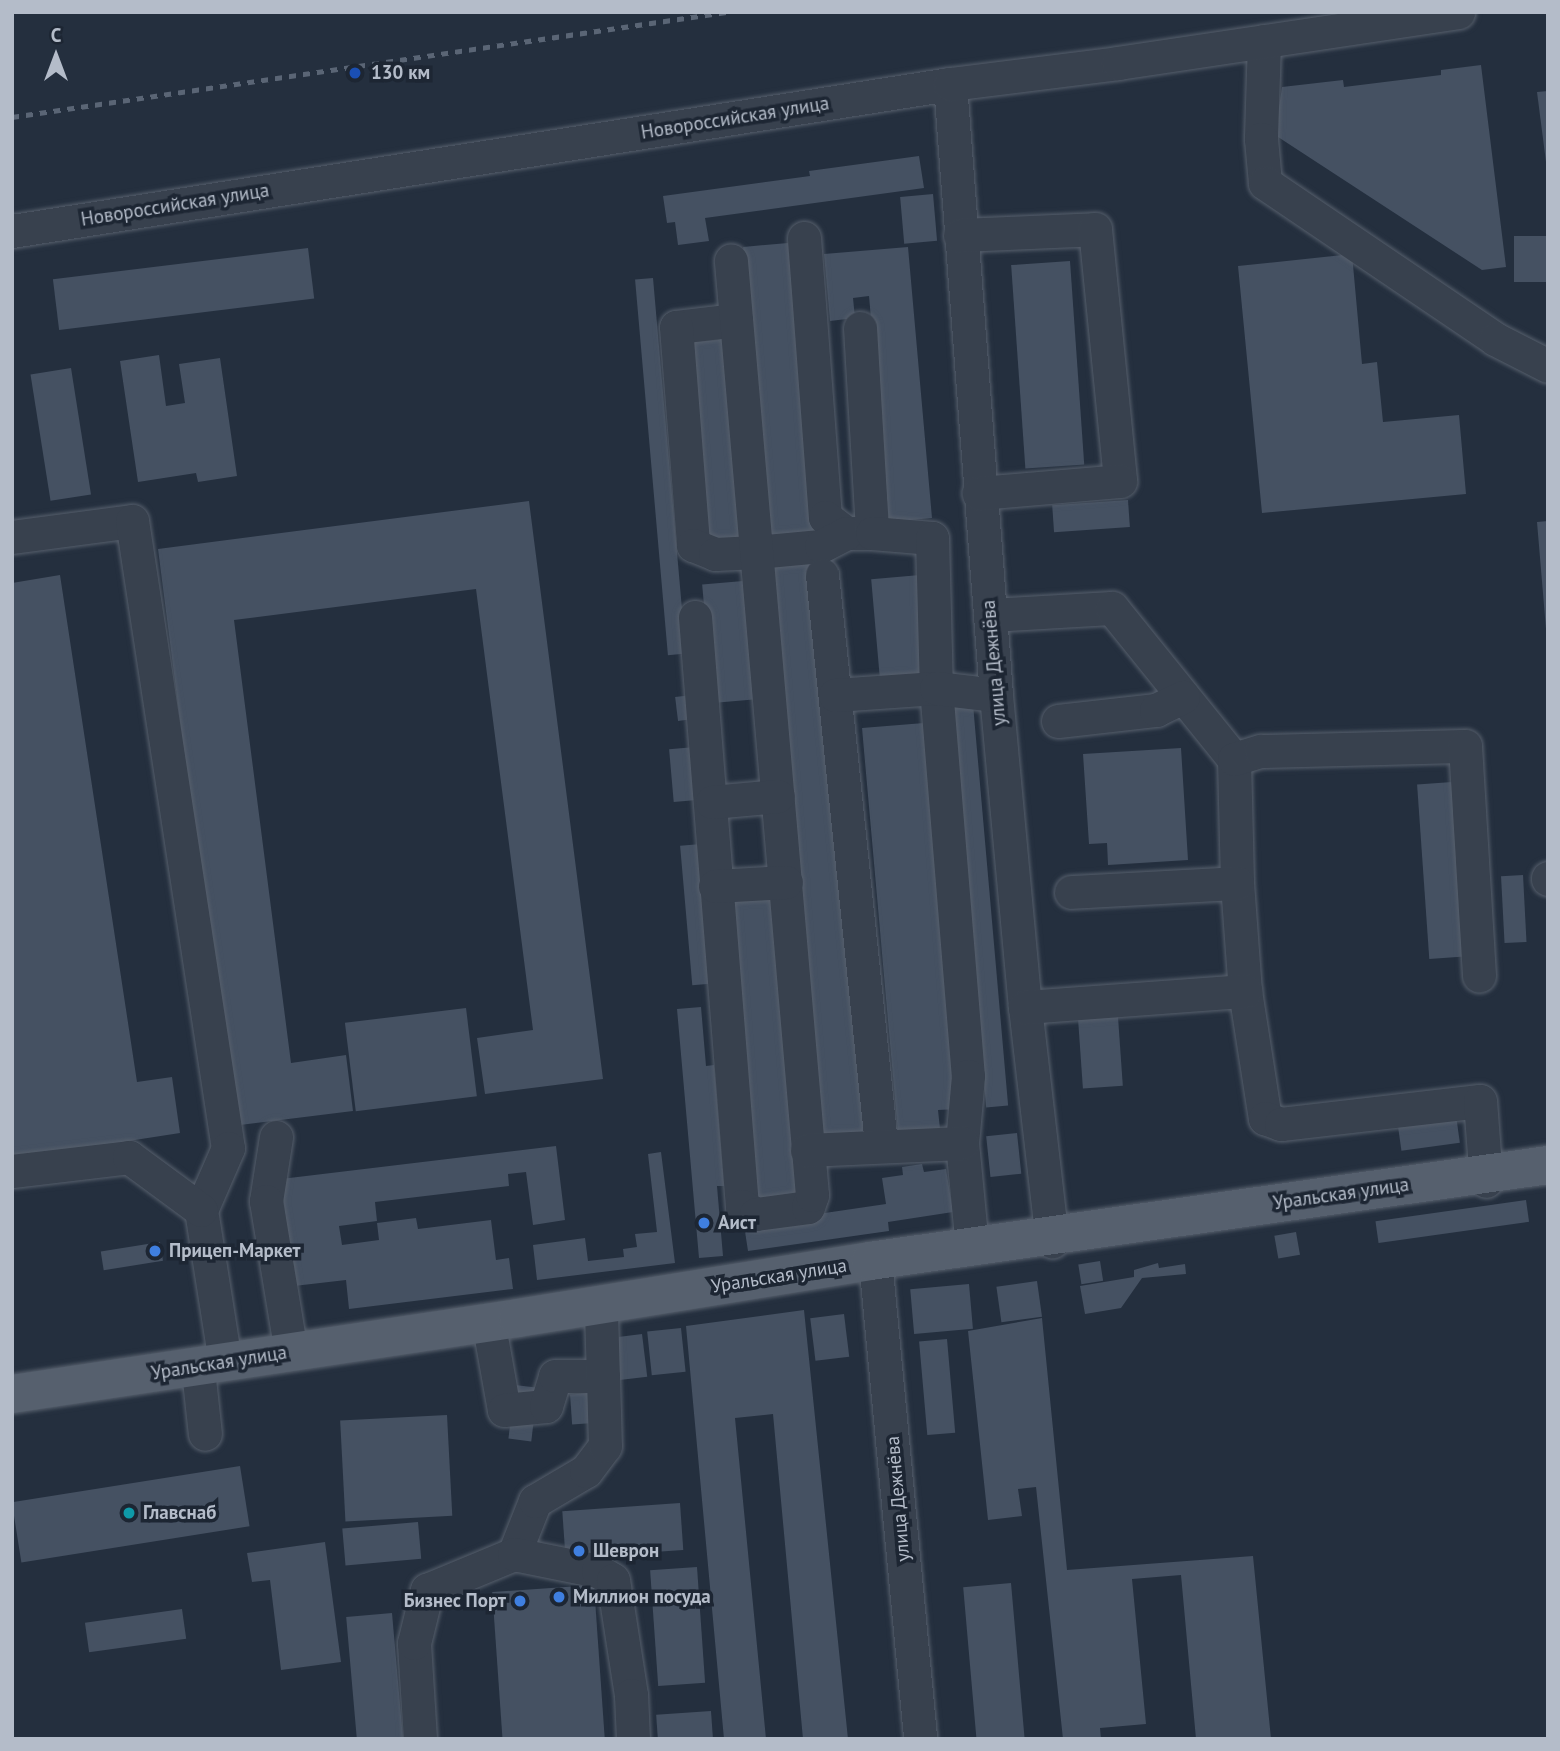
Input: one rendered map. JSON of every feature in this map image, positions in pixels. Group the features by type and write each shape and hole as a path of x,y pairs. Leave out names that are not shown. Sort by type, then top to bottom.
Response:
{"main road":[{"name":"Уральская улица","path":"1485,1178 1548,1165"},
{"name":"Уральская улица","path":"216,1366 291,1352 876,1263 1485,1178 1548,1172"},
{"name":"Уральская улица","path":"12,1396 489,1326 972,1246 1052,1238"}],"street":[{"name":"Новороссийская улица","path":"12,231 950,84 1458,12"},
{"path":"1264,41 1261,139 1265,183 1494,339 1548,366"},
{"name":"улица Дежнёва","path":"950,84 996,695 1025,1007 1052,1238"},
{"path":"960,235 1095,229 1120,481 979,493"},
{"path":"804,238 825,517 859,533 932,538 936,688 968,1076 962,1143 972,1246"},
{"path":"695,617 743,1206 755,1214 808,1208 812,1195 731,261"},
{"path":"736,320 676,327 693,545 715,554 756,552 821,546 859,533"},
{"path":"859,533 860,328"},
{"path":"12,537 132,521 228,1148 201,1210 216,1366 205,1434"},
{"path":"822,575 881,1144"},
{"path":"990,615 1112,608 1234,759 1237,883 1245,991 1265,1118 1280,1124 1480,1101 1485,1178"},
{"path":"835,695 936,688 996,695"},
{"path":"1058,721 1157,710 1183,697"},
{"path":"1234,759 1261,751 1465,746 1479,976"},
{"path":"712,803 778,796"},
{"path":"715,886 786,882"},
{"path":"1071,892 1237,883"},
{"path":"1025,1007 1245,991"},
{"path":"276,1137 266,1201 291,1352"},
{"path":"807,1150 881,1144 962,1143"},
{"path":"12,1171 129,1157 201,1210"},
{"name":"улица Дежнёва","path":"876,1263 920,1739"},
{"path":"514,1554 535,1501 586,1471 604,1446 601,1308"},
{"path":"489,1326 504,1410 546,1406 555,1376 603,1376"},
{"path":"419,1739 414,1643 426,1590 514,1554 598,1571 613,1580 631,1695 633,1739"}],"building":[{"path":"1481,65 1506,267 1482,270 1275,135 1282,87 1343,80 1344,87 1441,75 1441,70"},
{"path":"1548,91 1548,162 1546,162 1537,92"},
{"path":"919,156 924,188 705,218 709,241 678,245 675,222 667,223 663,196 810,176 809,171"},
{"path":"933,194 937,241 904,244 900,197"},
{"path":"1514,236 1548,236 1548,282 1514,282"},
{"path":"788,243 814,538 769,542 743,247"},
{"path":"908,247 932,518 889,522 869,296 853,298 855,318 830,321 824,254"},
{"path":"308,248 314,299 59,330 53,279"},
{"path":"1352,254 1362,364 1377,362 1383,422 1459,415 1466,494 1262,513 1238,266"},
{"path":"1070,261 1084,465 1025,469 1011,265"},
{"path":"653,278 686,654 668,655 635,280"},
{"path":"729,339 746,536 704,540 687,343"},
{"path":"159,355 166,406 185,403 179,364 220,358 237,476 198,482 196,473 138,482 120,361"},
{"path":"71,368 91,494 51,501 31,374"},
{"path":"1128,500 1130,527 1054,532 1052,505"},
{"path":"529,501 603,1079 485,1094 477,1038 533,1030 476,589 234,620 291,1063 346,1055 353,1111 232,1126 158,549"},
{"path":"1548,521 1548,629 1546,629 1537,522"},
{"path":"816,554 867,1135 820,1139 769,558"},
{"path":"60,575 137,1082 172,1077 180,1133 12,1159 12,583"},
{"path":"920,575 929,679 880,683 871,579"},
{"path":"743,581 753,700 713,703 702,585"},
{"path":"692,695 695,719 678,721 675,697"},
{"path":"973,704 1008,1105 986,1107 951,706"},
{"path":"924,723 958,1109 938,1110 940,1129 898,1133 862,728"},
{"path":"695,747 700,800 674,802 669,749"},
{"path":"1181,748 1188,860 1108,865 1107,843 1089,844 1083,754"},
{"path":"1452,782 1464,957 1429,959 1417,784"},
{"path":"701,844 713,983 692,985 680,846"},
{"path":"1523,875 1527,942 1505,943 1501,876"},
{"path":"773,892 800,1196 758,1199 731,896"},
{"path":"701,1007 706,1066 714,1065 724,1186 717,1186 723,1256 699,1258 677,1009"},
{"path":"466,1008 477,1096 356,1111 345,1023"},
{"path":"1118,1017 1123,1086 1083,1089 1078,1020"},
{"path":"1455,1108 1460,1143 1401,1151 1397,1116"},
{"path":"1017,1133 1021,1174 990,1177 986,1136"},
{"path":"556,1146 565,1220 533,1225 526,1172 508,1174 509,1186 375,1202 377,1221 339,1226 342,1245 379,1240 377,1223 416,1218 418,1229 491,1220 496,1260 509,1258 513,1289 349,1309 346,1280 294,1286 281,1179"},
{"path":"661,1152 675,1263 537,1280 533,1245 585,1238 588,1261 624,1257 623,1249 637,1247 635,1234 657,1232 648,1154"},
{"path":"922,1164 924,1172 946,1169 953,1212 888,1222 889,1231 748,1251 744,1225 886,1204 882,1178 903,1175 902,1167"},
{"path":"1526,1200 1529,1222 1379,1243 1375,1221"},
{"path":"1296,1232 1300,1255 1278,1258 1274,1236"},
{"path":"160,1242 163,1261 104,1270 101,1251"},
{"path":"1100,1261 1103,1281 1081,1284 1078,1264"},
{"path":"1158,1263 1159,1268 1185,1264 1186,1274 1142,1278 1121,1308 1085,1314 1080,1286 1134,1277 1134,1270"},
{"path":"1037,1281 1042,1317 1001,1322 996,1287"},
{"path":"969,1284 973,1329 914,1334 910,1289"},
{"path":"804,1310 848,1739 803,1739 773,1414 735,1418 766,1739 724,1739 686,1326"},
{"path":"844,1314 849,1357 815,1361 810,1318"},
{"path":"1042,1318 1067,1570 1253,1556 1271,1739 1196,1739 1181,1575 1132,1579 1146,1724 1100,1728 1101,1739 1063,1739 1036,1487 1018,1489 1022,1516 988,1520 968,1331"},
{"path":"681,1328 686,1372 652,1375 647,1332"},
{"path":"642,1334 647,1377 613,1381 608,1338"},
{"path":"947,1339 955,1433 927,1435 919,1341"},
{"path":"515,1385 538,1388 531,1441 508,1439"},
{"path":"591,1393 593,1423 572,1424 570,1394"},
{"path":"447,1415 452,1516 345,1521 340,1421"},
{"name":"Главснаб","path":"240,1466 250,1526 21,1562 12,1502"},
{"path":"680,1503 683,1550 566,1558 562,1511"},
{"path":"418,1522 421,1559 346,1565 342,1529"},
{"path":"325,1542 341,1662 281,1670 270,1580 252,1582 247,1553"},
{"path":"697,1567 705,1683 658,1686 650,1570"},
{"path":"1011,1583 1025,1739 976,1739 963,1587"},
{"path":"594,1585 605,1739 503,1739 492,1592"},
{"path":"182,1609 186,1639 89,1652 85,1623"},
{"path":"392,1613 403,1739 357,1739 346,1617"},
{"path":"711,1711 713,1739 658,1739 656,1715"}],"railway":[{"path":"12,117 726,12"}],"place":[{"name":"130 км","path":"355,73"},
{"name":"Аист","path":"704,1223"},
{"name":"Прицеп-Маркет","path":"155,1251"},
{"name":"Главснаб","path":"129,1513"},
{"name":"Шеврон","path":"579,1551"},
{"name":"Миллион посуда","path":"559,1597"},
{"name":"Бизнес Порт","path":"520,1601"}]}
